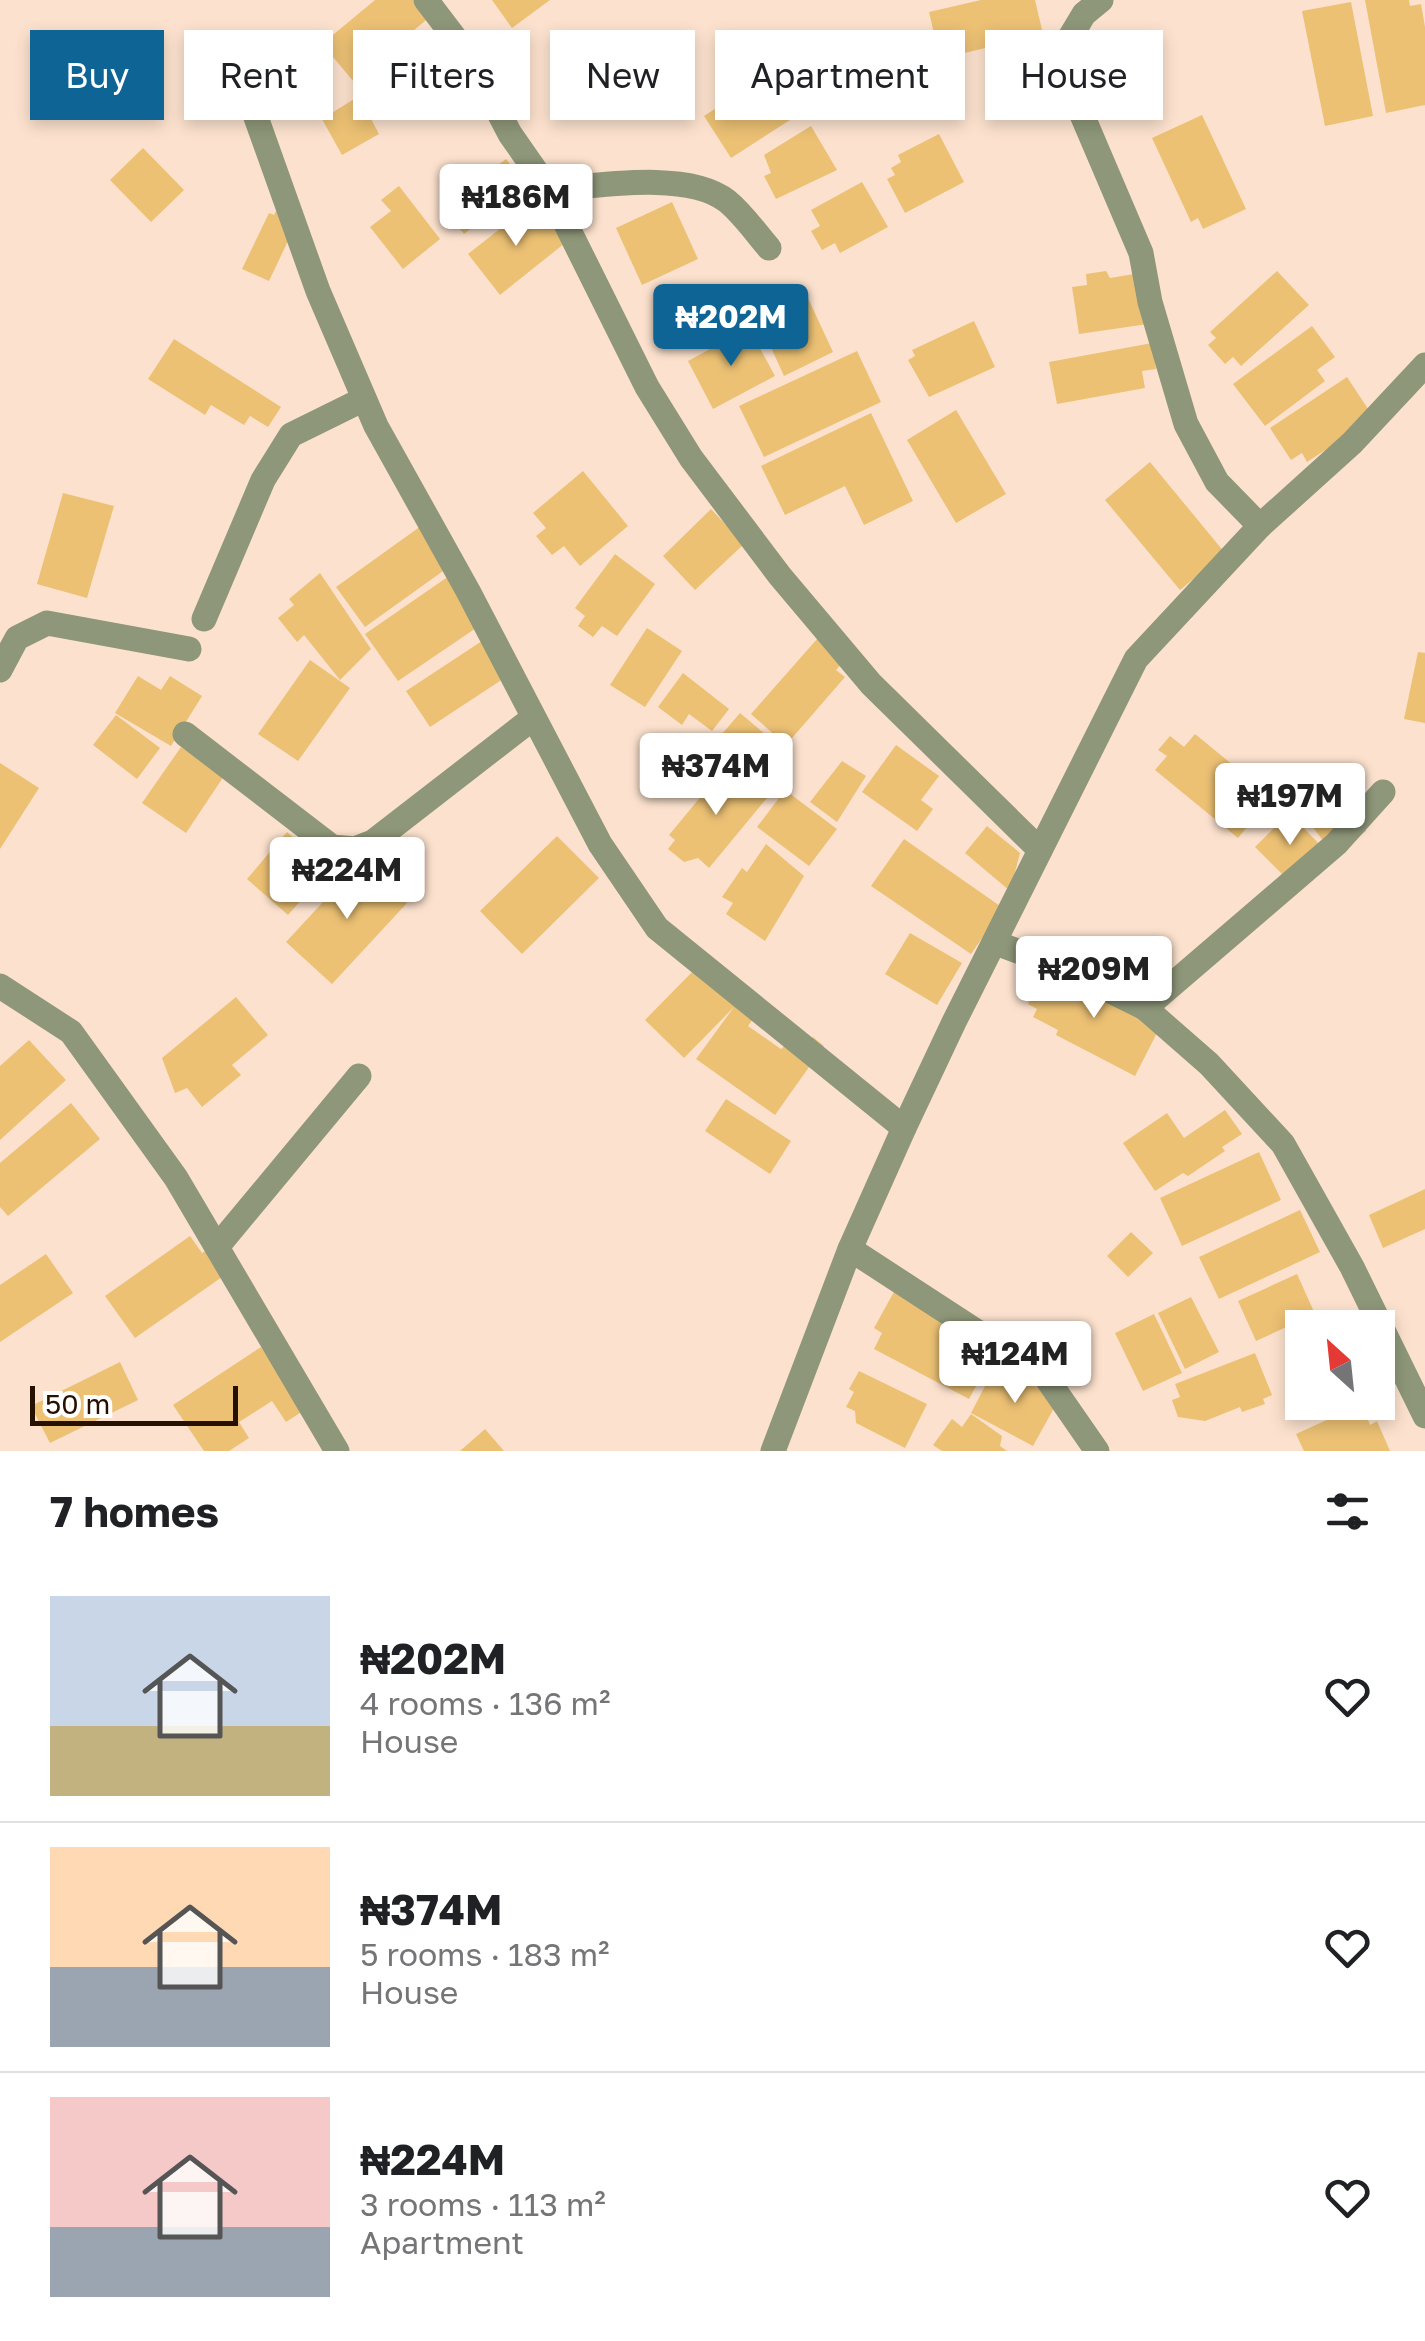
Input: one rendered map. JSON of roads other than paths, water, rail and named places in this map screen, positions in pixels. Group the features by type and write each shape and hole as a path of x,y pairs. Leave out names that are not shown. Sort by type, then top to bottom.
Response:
{"street":[{"path":"426,0 471,59 510,134 549,190 647,387 690,458 780,576 871,684 1040,850"},
{"path":"1101,0 1084,14 1066,44 1077,103 1141,253 1150,302 1186,424 1217,482 1260,526"},
{"path":"257,120 318,291 364,399 600,844 657,928 904,1128"},
{"path":"549,190 659,181 694,188 726,200 769,248"},
{"path":"773,1451 850,1249 904,1128 1136,659 1260,526 1352,443 1425,365"},
{"path":"204,619 262,480 291,435 364,399"},
{"path":"0,670 17,638 47,623 189,650"},
{"path":"185,734 332,847 355,849 373,842 533,718"},
{"path":"1145,1008 1336,844 1383,792"},
{"path":"996,943 1068,970 1145,1008 1209,1064 1283,1144 1352,1267 1425,1416"},
{"path":"0,986 71,1032 176,1178 337,1451"},
{"path":"217,1247 359,1076"},
{"path":"850,1249 1045,1376 1098,1451"}]}
